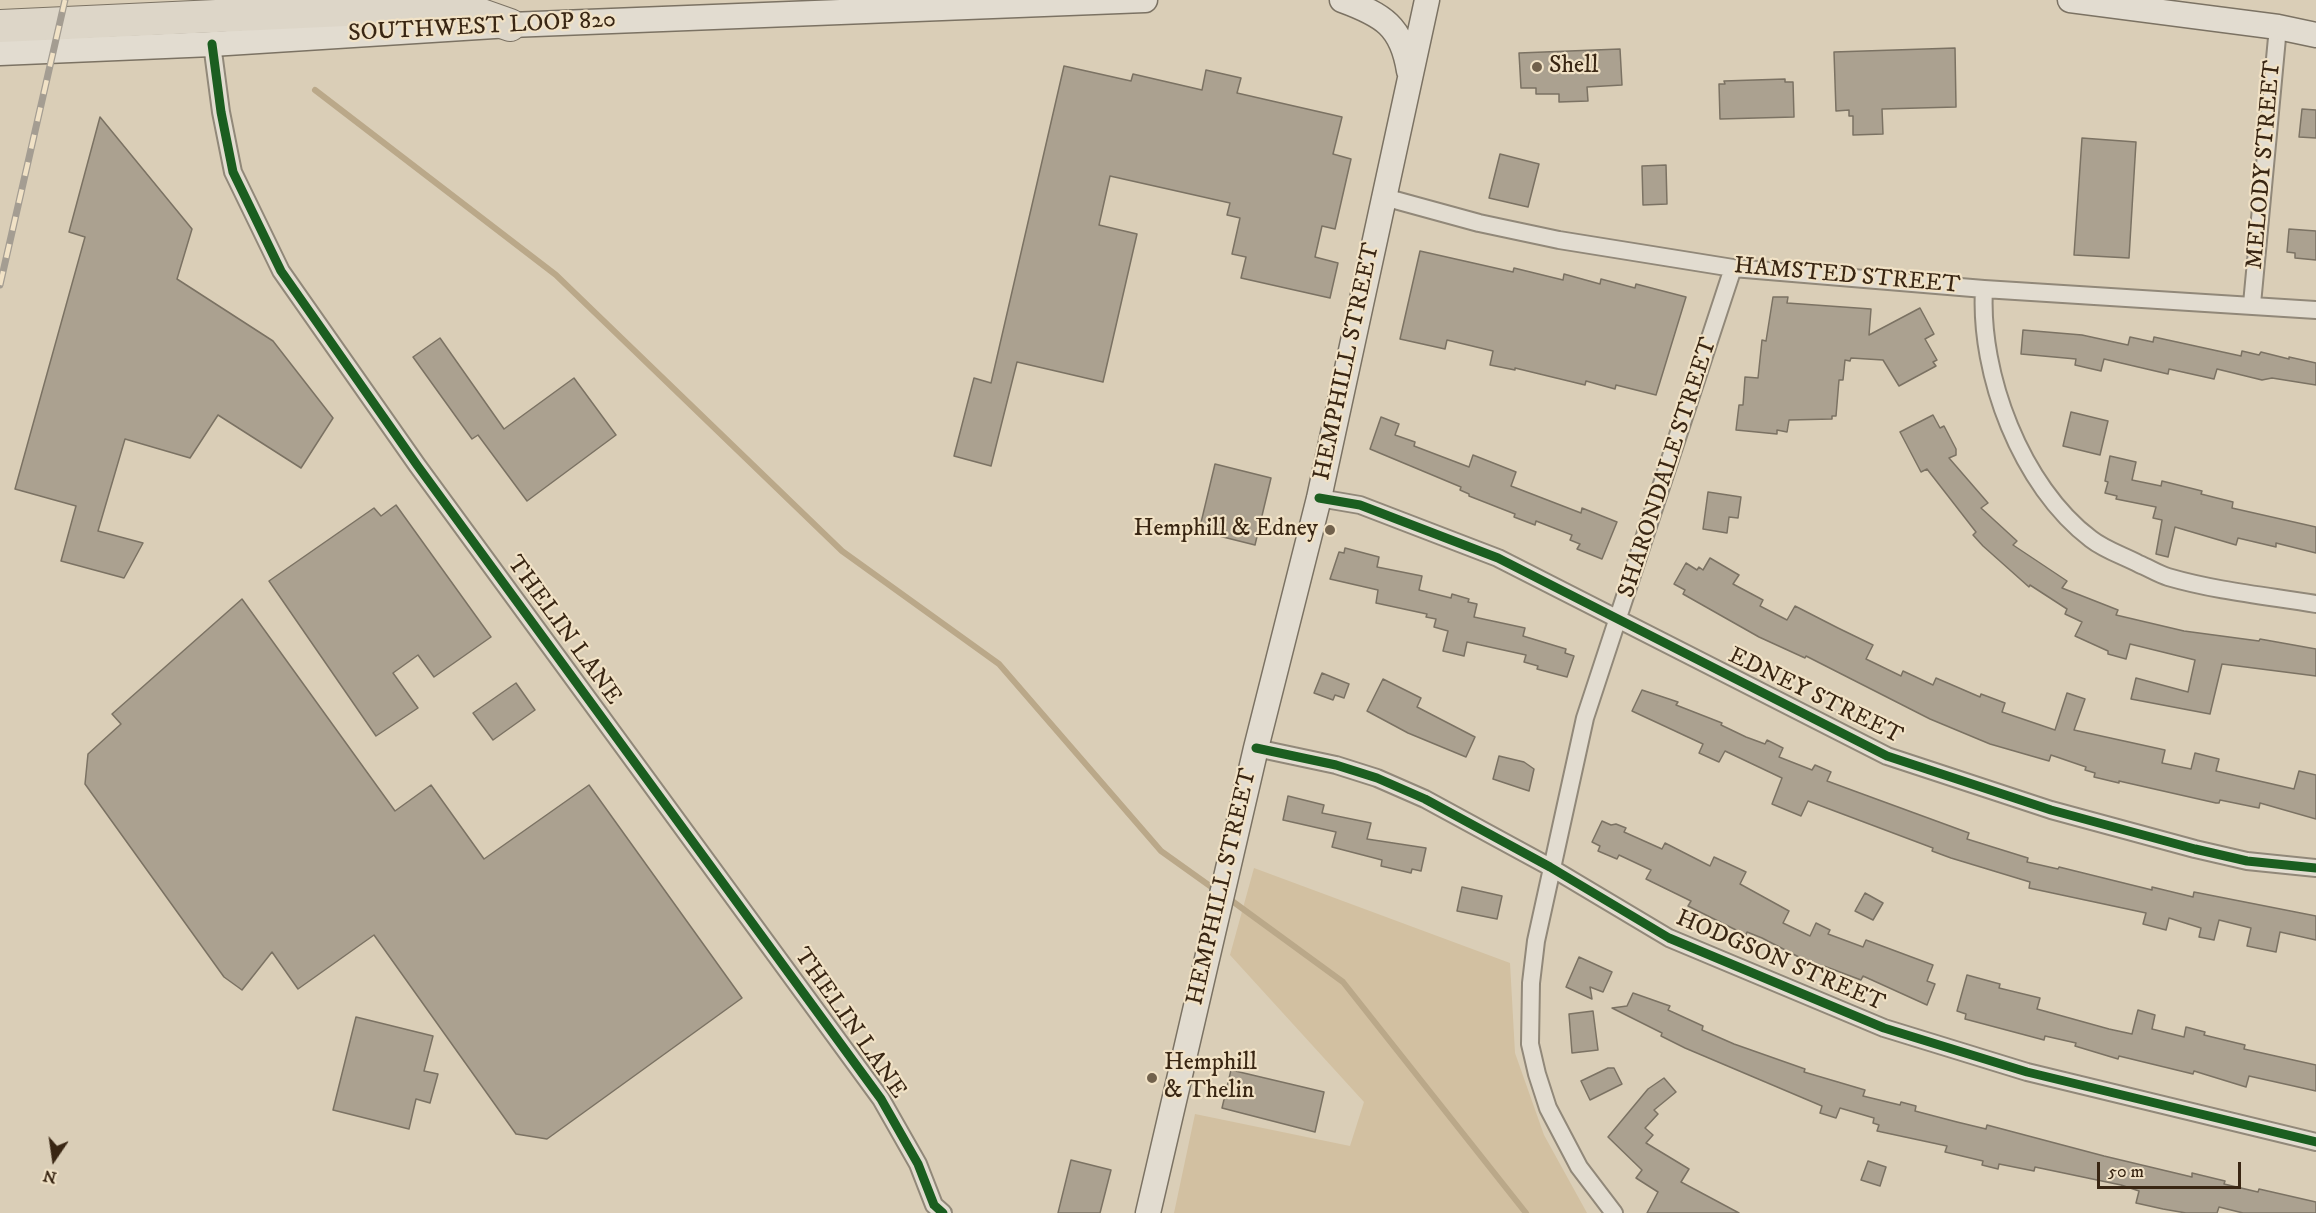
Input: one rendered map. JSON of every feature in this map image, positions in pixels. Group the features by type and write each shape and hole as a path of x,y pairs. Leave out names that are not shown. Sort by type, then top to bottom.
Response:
{"highway":[{"path":"0,26 453,4 510,25"}],"main road":[{"name":"SOUTHWEST LOOP 820","path":"0,53 212,44 510,25 1145,0"},
{"path":"1342,0 1379,16 1395,30 1407,53 1410,76"},
{"name":"HEMPHILL STREET","path":"1148,1213 1256,748 1319,498 1427,0"},
{"path":"2070,0 2278,27 2316,35"}],"street":[{"name":"MELODY STREET","path":"2252,304 2278,27"},
{"name":"THELIN LANE","path":"212,44 221,112 233,172 281,271 417,465 881,1099 918,1164 934,1205 943,1213"},
{"name":"HAMSTED STREET","path":"1384,197 1479,223 1558,240 1733,267 1984,289 2252,304 2316,310"},
{"name":"SHARONDALE STREET","path":"1614,1213 1580,1167 1548,1108 1530,1044 1531,983 1551,867 1585,718 1619,621 1733,267"},
{"path":"1984,289 1983,313 1995,387 2010,432 2048,495 2091,539 2166,577 2316,604"},
{"name":"EDNEY STREET","path":"1319,498 1360,505 1498,558 1887,756 2051,810 2195,849 2247,861 2316,868"},
{"name":"HODGSON STREET","path":"1256,748 1335,765 1377,778 1425,799 1551,867 1669,938 1884,1028 2027,1072 2316,1142"}],"shaded area":[{"path":"1254,868 1510,963 1515,1053 1544,1135 1587,1213 1174,1213 1195,1114 1350,1146 1364,1102 1230,955"}],"building":[{"path":"1955,48 1956,107 1882,109 1883,134 1853,135 1853,116 1849,116 1849,110 1836,111 1834,52"},
{"path":"1620,49 1622,85 1587,87 1588,101 1559,102 1559,94 1536,94 1536,88 1521,88 1519,53"},
{"path":"1064,66 1131,81 1133,74 1202,90 1206,70 1241,78 1237,93 1342,117 1333,154 1351,159 1335,229 1322,226 1315,257 1338,263 1330,298 1241,278 1246,257 1232,254 1240,218 1227,215 1230,203 1110,176 1099,225 1137,234 1103,382 1017,362 991,466 954,456 974,378 991,383"},
{"path":"1785,79 1785,82 1793,82 1794,117 1720,119 1719,84 1725,84 1724,81"},
{"path":"2302,109 2316,110 2316,138 2299,137"},
{"path":"100,117 192,229 177,279 273,341 333,418 301,468 218,415 190,458 125,439 98,531 143,543 124,578 61,561 76,506 15,489 85,237 69,232"},
{"path":"2082,138 2136,142 2129,258 2074,255"},
{"path":"1500,154 1539,164 1528,207 1489,198"},
{"path":"1666,165 1667,204 1643,205 1642,166"},
{"path":"2289,229 2316,231 2316,260 2295,258 2295,253 2287,252"},
{"path":"1420,251 1513,272 1514,268 1563,280 1564,274 1600,284 1601,279 1635,288 1636,284 1686,297 1656,395 1616,385 1615,389 1586,381 1585,385 1515,368 1515,370 1490,365 1493,351 1447,340 1445,349 1400,339"},
{"path":"1773,297 1788,297 1787,303 1871,309 1869,335 1920,308 1934,334 1925,339 1937,360 1933,362 1936,366 1899,386 1883,360 1851,358 1850,361 1845,360 1843,380 1839,380 1836,416 1832,416 1832,419 1789,420 1787,432 1777,430 1777,434 1736,430 1739,405 1743,405 1745,377 1758,378 1762,340 1766,341"},
{"path":"2023,330 2082,335 2128,345 2130,337 2153,342 2154,337 2241,356 2242,351 2259,355 2261,352 2289,359 2289,357 2316,363 2316,385 2272,378 2262,380 2217,369 2214,379 2169,369 2168,374 2104,359 2101,371 2075,365 2076,359 2021,354"},
{"path":"440,338 504,429 574,378 616,435 527,501 478,435 472,439 413,357"},
{"path":"2071,412 2108,421 2100,455 2063,446"},
{"path":"1933,415 1940,428 1944,426 1956,449 1956,455 1949,458 1988,503 1981,508 2017,541 2013,545 2067,581 2062,588 2118,610 2116,615 2184,631 2259,641 2260,639 2316,649 2316,676 2222,664 2210,714 2131,699 2136,678 2188,692 2195,660 2130,644 2126,659 2108,654 2108,651 2075,636 2082,622 2065,614 2067,609 2030,585 2029,587 1983,546 1973,535 1976,532 1927,469 1921,472 1900,432"},
{"path":"1381,417 1399,424 1395,435 1415,442 1414,446 1469,467 1473,455 1516,472 1511,486 1581,513 1582,508 1617,522 1602,559 1577,549 1580,544 1570,540 1572,535 1536,521 1535,525 1514,517 1515,514 1469,496 1460,490 1461,487 1370,449"},
{"path":"2110,456 2136,462 2132,480 2161,486 2162,481 2202,491 2201,494 2233,502 2232,508 2316,527 2316,553 2276,543 2276,547 2238,538 2236,545 2175,527 2168,557 2156,554 2162,520 2153,518 2156,507 2116,499 2117,496 2105,493"},
{"path":"1215,464 1271,478 1255,545 1199,531"},
{"path":"1708,492 1741,497 1738,518 1729,517 1727,533 1703,529"},
{"path":"396,505 491,637 434,677 418,655 393,673 418,708 376,736 269,581 374,508 381,516"},
{"path":"1345,548 1379,557 1377,567 1422,576 1419,590 1451,598 1452,594 1469,599 1468,602 1477,604 1474,617 1525,628 1523,636 1566,649 1565,653 1574,656 1567,677 1537,669 1538,666 1524,662 1526,655 1467,642 1464,656 1443,651 1448,631 1434,627 1436,619 1426,617 1427,614 1376,603 1378,590 1330,579 1339,552 1344,553"},
{"path":"1710,558 1739,575 1733,584 1763,600 1760,606 1787,620 1795,606 1873,645 1866,659 1901,676 1903,671 1933,685 1936,678 1980,697 1981,694 2005,703 2002,712 2055,730 2067,693 2085,699 2074,730 2165,750 2162,763 2191,769 2195,753 2219,759 2216,771 2294,789 2299,771 2316,775 2316,819 2260,803 2259,808 2220,800 2216,803 2094,777 2095,773 2085,770 2086,767 2051,755 2049,761 1990,744 1930,719 1806,656 1805,658 1759,637 1683,594 1685,590 1674,584 1686,563 1697,570 1699,567 1703,570"},
{"path":"242,599 395,811 431,785 484,859 589,785 742,998 547,1139 516,1134 374,935 298,989 272,952 242,990 224,977 85,784 88,754 121,724 112,714"},
{"path":"1322,673 1349,684 1344,698 1335,695 1333,700 1314,693"},
{"path":"1383,679 1421,698 1417,707 1475,737 1466,757 1408,733 1367,711"},
{"path":"516,683 535,710 493,740 473,713"},
{"path":"1642,690 1678,702 1676,705 1722,723 1721,725 1746,737 1765,744 1767,740 1783,748 1779,757 1812,770 1815,765 1831,772 1827,781 1969,833 1967,839 2028,858 2027,862 2058,869 2059,867 2152,890 2152,887 2193,897 2194,892 2316,916 2316,940 2280,932 2276,952 2247,946 2251,928 2219,920 2214,940 2199,937 2201,928 2169,918 2166,930 2143,924 2146,913 2029,888 2030,882 1951,858 1932,851 1933,848 1808,801 1801,816 1772,804 1782,778 1725,751 1719,762 1699,753 1703,744 1632,711"},
{"path":"1499,756 1524,762 1534,769 1529,791 1493,779"},
{"path":"1288,796 1324,805 1322,813 1371,823 1367,839 1426,848 1421,871 1412,869 1411,873 1381,866 1382,860 1332,847 1336,832 1283,820"},
{"path":"1602,821 1626,828 1624,832 1662,849 1665,843 1710,866 1714,857 1746,872 1740,884 1789,911 1783,923 1810,936 1816,923 1830,930 1828,934 1863,947 1866,940 1933,965 1927,981 1935,984 1927,1005 1863,976 1861,980 1824,966 1822,969 1762,938 1747,932 1746,935 1688,906 1691,901 1646,879 1651,870 1619,855 1617,859 1598,851 1600,846 1592,842"},
{"path":"1462,887 1502,896 1497,919 1457,911"},
{"path":"1865,893 1883,903 1873,920 1855,911"},
{"path":"1579,957 1612,972 1603,992 1590,987 1592,999 1566,987"},
{"path":"1967,975 2000,984 1999,988 2040,998 2037,1009 2109,1029 2132,1034 2138,1010 2155,1015 2152,1029 2184,1037 2186,1027 2205,1032 2204,1035 2245,1045 2244,1049 2316,1065 2316,1091 2249,1076 2246,1087 2194,1071 2193,1074 2119,1056 2118,1059 2075,1046 2076,1043 2045,1036 2044,1040 1965,1019 1966,1014 1957,1011"},
{"path":"1633,993 1670,1006 1668,1010 1703,1026 1702,1030 1734,1044 1805,1069 1804,1072 1865,1090 1863,1096 1900,1105 1901,1102 1916,1106 1915,1111 1986,1129 1987,1125 2192,1177 2192,1173 2258,1192 2259,1189 2316,1202 2316,1213 2243,1213 2219,1207 2217,1213 2186,1213 2163,1209 2136,1203 2139,1191 2121,1185 2035,1167 2034,1171 1999,1164 1998,1169 1982,1165 1983,1161 1945,1152 1947,1146 1877,1131 1879,1125 1873,1123 1874,1118 1840,1108 1836,1118 1820,1113 1822,1106 1685,1048 1661,1036 1662,1033 1612,1008 1627,1006"},
{"path":"1593,1011 1598,1050 1572,1053 1569,1014"},
{"path":"356,1017 433,1036 424,1071 438,1074 430,1103 416,1099 409,1129 333,1110"},
{"path":"1608,1068 1614,1068 1622,1084 1590,1100 1581,1081"},
{"path":"1231,1070 1324,1092 1315,1132 1222,1108"},
{"path":"1664,1078 1676,1092 1654,1110 1658,1114 1645,1128 1653,1135 1646,1143 1689,1169 1681,1182 1739,1213 1647,1213 1658,1192 1636,1178 1642,1170 1608,1137 1648,1089"},
{"path":"1071,1160 1111,1170 1100,1213 1058,1213"},
{"path":"1868,1161 1886,1167 1880,1186 1861,1180"}],"waterway":[{"path":"315,90 556,275 842,551 999,664 1161,851 1217,891"},
{"path":"1228,898 1343,982 1526,1213"}],"railway":[{"path":"0,285 65,0"}],"cycle path":[{"path":"212,44 221,112 233,172 281,271 417,465 881,1099 918,1164 934,1205 943,1213"},
{"path":"1319,498 1360,505 1498,558 1887,756 2051,810 2195,849 2247,861 2316,868"},
{"path":"1256,748 1336,765 1377,778 1425,799 1550,867 1669,938 1884,1028 2027,1072 2316,1142"}],"place":[{"name":"Shell","path":"1537,67"},
{"name":"Hemphill & Edney","path":"1330,530"},
{"name":"Hemphill & Thelin","path":"1152,1078"}]}
